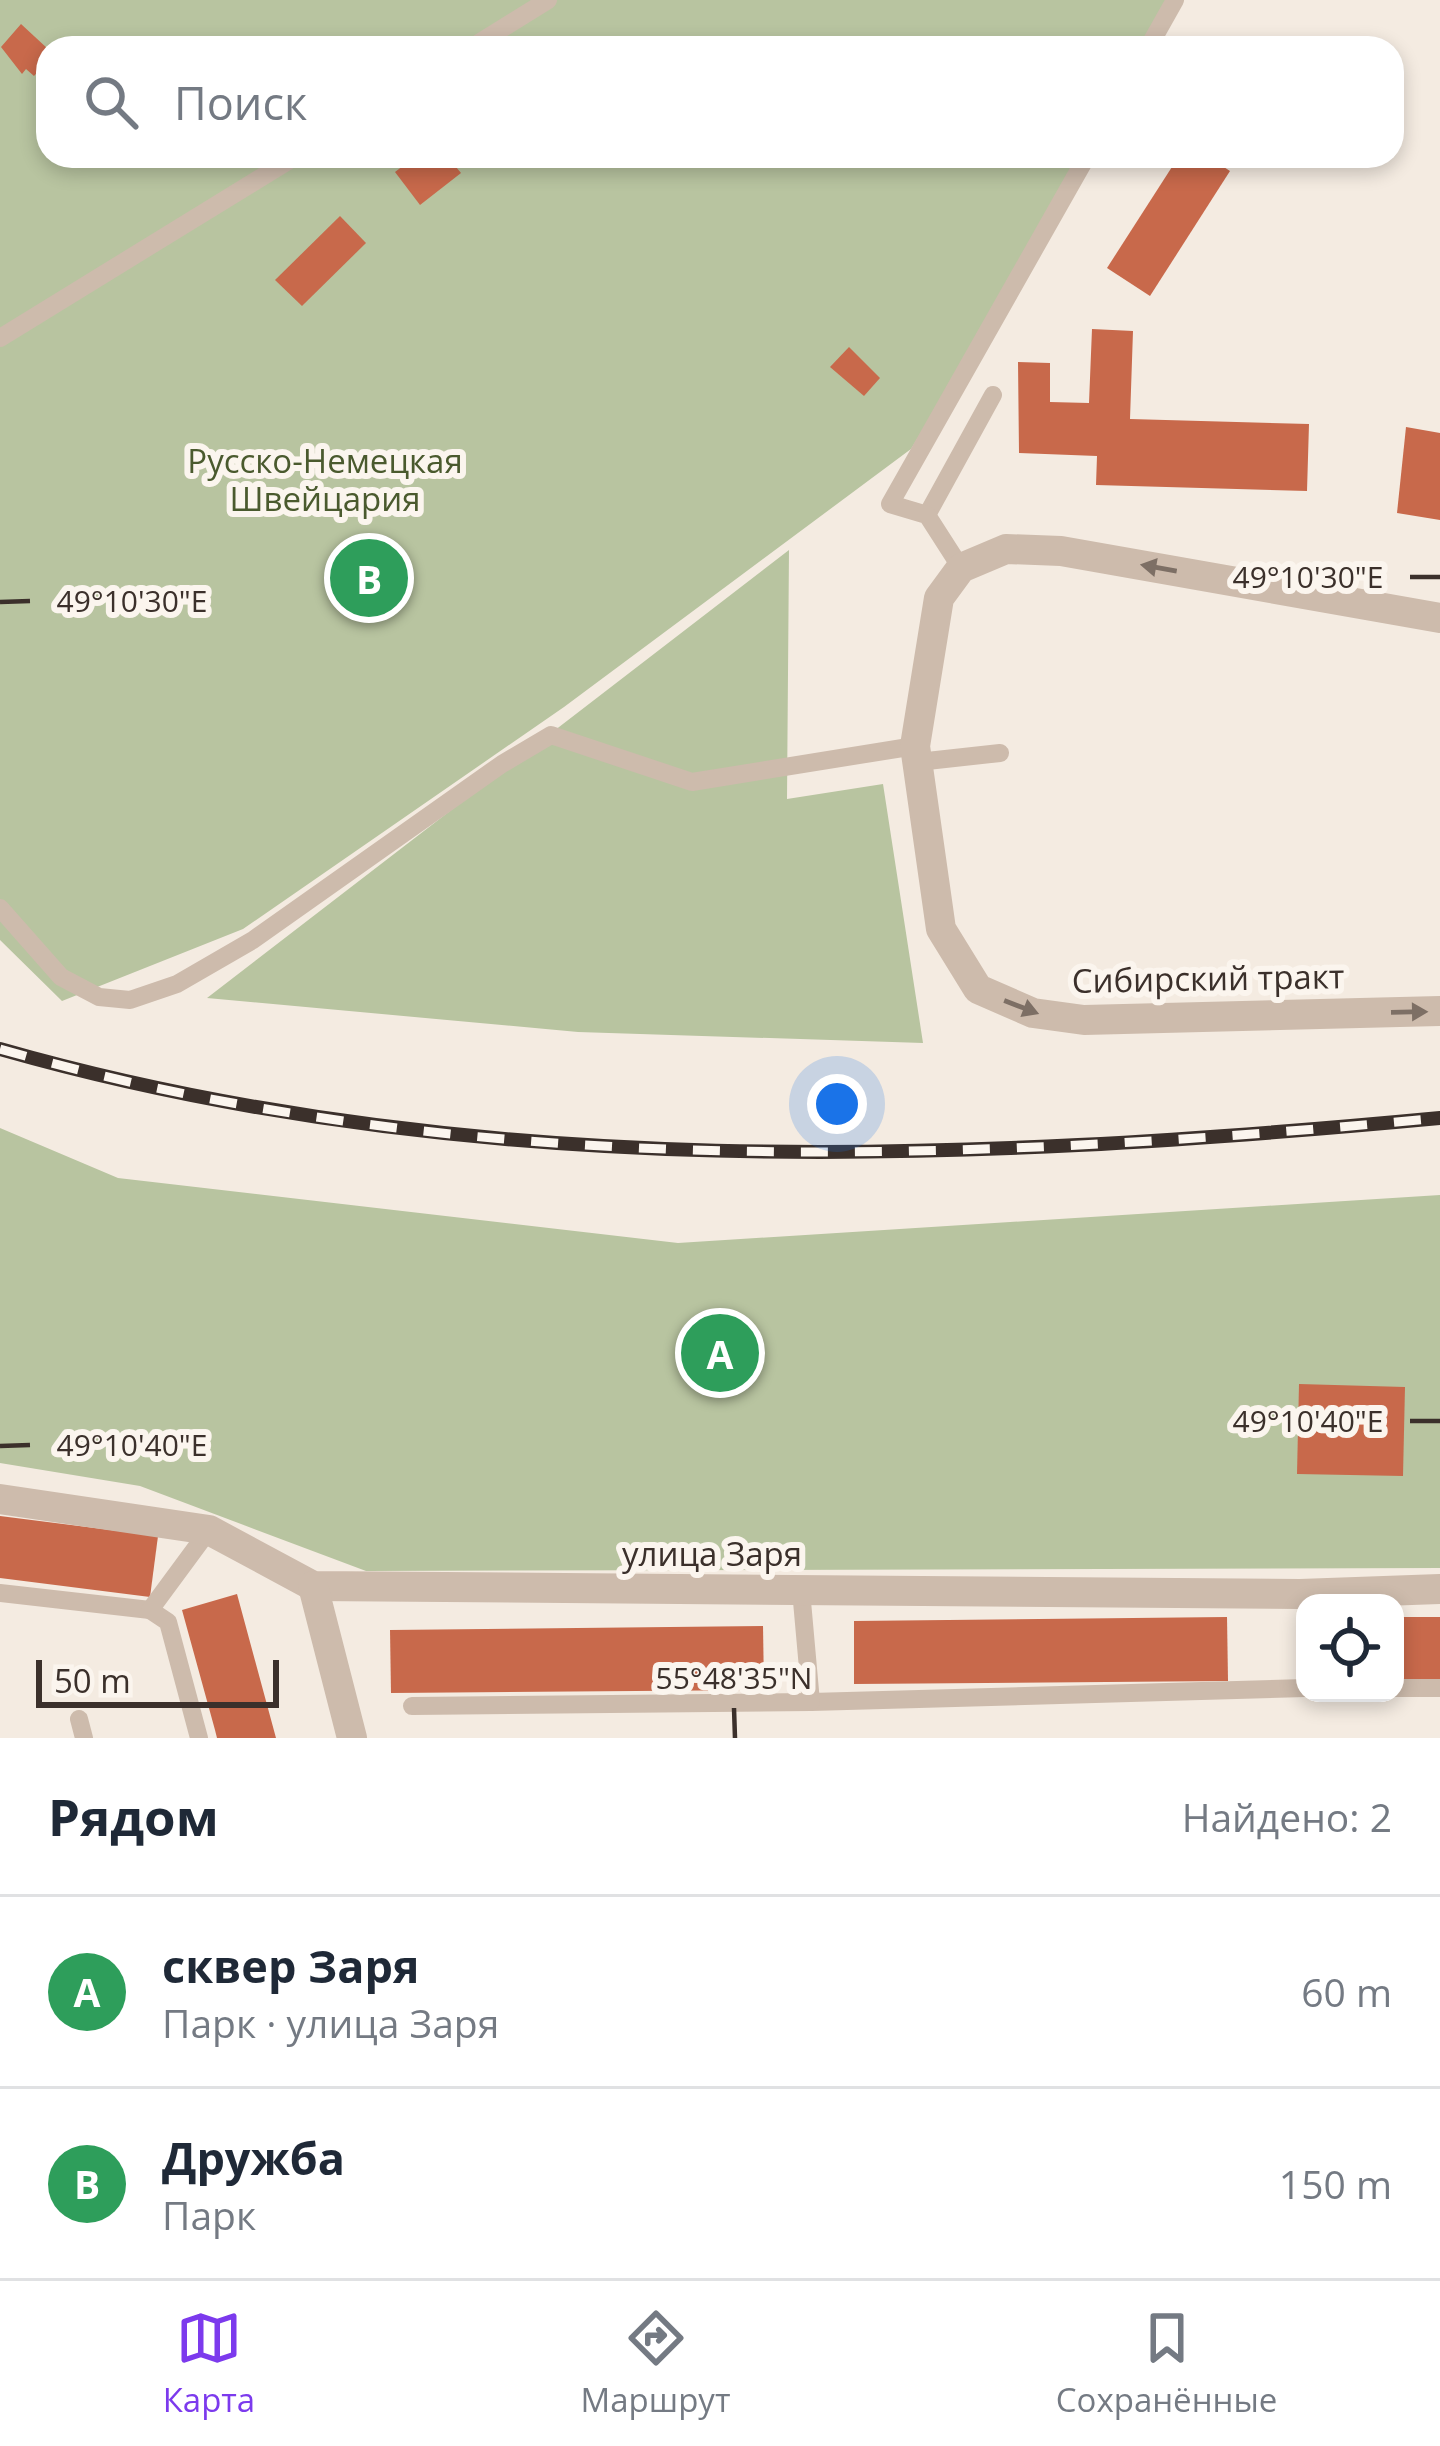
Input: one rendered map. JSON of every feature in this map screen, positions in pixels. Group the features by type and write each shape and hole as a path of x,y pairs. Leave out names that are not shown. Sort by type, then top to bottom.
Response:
{"street":[{"path":"961,568 1006,549 1061,550 1440,618"},
{"name":"Сибирский тракт","path":"961,568 939,598 916,754 940,929 978,989 1033,1013 1084,1020 1440,1011"},
{"name":"улица Заря","path":"0,1498 209,1530 313,1586 1300,1594 1440,1589"},
{"path":"313,1586 352,1738"}],"lane":[{"path":"490,36 548,0"},
{"path":"1155,36 1175,0"},
{"path":"0,338 276,168"},
{"path":"961,568 927,514 890,504 1080,168"},
{"path":"927,514 993,395"},
{"path":"0,908 61,977 99,997 130,1000 177,984 253,940 502,764 551,735 692,782 916,754 1000,753"},
{"path":"150,1610 209,1530"},
{"path":"801,1590 811,1702"},
{"path":"0,1593 150,1610 168,1622 199,1738"},
{"path":"412,1706 811,1702 1296,1688"},
{"path":"1404,1688 1440,1688"}],"green space":[{"name":"Русско-Немецкая Швейцария","path":"0,0 1184,0 1163,36 36,36 36,168 1085,168 911,449 564,707 243,929 62,1001 0,940"},
{"path":"789,550 787,799 883,784 923,1043 578,1032 207,998"},
{"path":"0,1128 118,1178 678,1243 1440,1195 1440,1568 366,1571 140,1486 0,1463"}],"building":[{"path":"21,24 36,38 36,74 26,69 22,74 1,47"},
{"path":"400,168 457,168 461,173 420,205 395,172"},
{"path":"1171,168 1230,171 1150,296 1107,268"},
{"path":"340,216 366,243 302,306 275,280"},
{"path":"1092,329 1133,331 1130,419 1309,424 1307,491 1096,485 1097,456 1019,453 1018,362 1050,363 1050,402 1089,403"},
{"path":"849,347 880,378 864,396 830,367"},
{"path":"1406,427 1440,433 1440,520 1397,513"},
{"path":"1299,1384 1405,1387 1403,1476 1297,1474"},
{"path":"0,1516 158,1536 150,1597 0,1578"},
{"path":"237,1594 276,1738 217,1738 182,1610"},
{"path":"1227,1617 1228,1681 854,1684 854,1621"},
{"path":"1404,1617 1440,1617 1440,1680 1404,1680"},
{"path":"763,1626 764,1690 391,1693 390,1630"}],"railway":[{"path":"0,1049 177,1092 356,1123 535,1142 716,1151 1078,1145 1440,1118"}],"place":[{"name":"Дружба","path":"369,578"},
{"name":"сквер Заря","path":"720,1353"}]}
